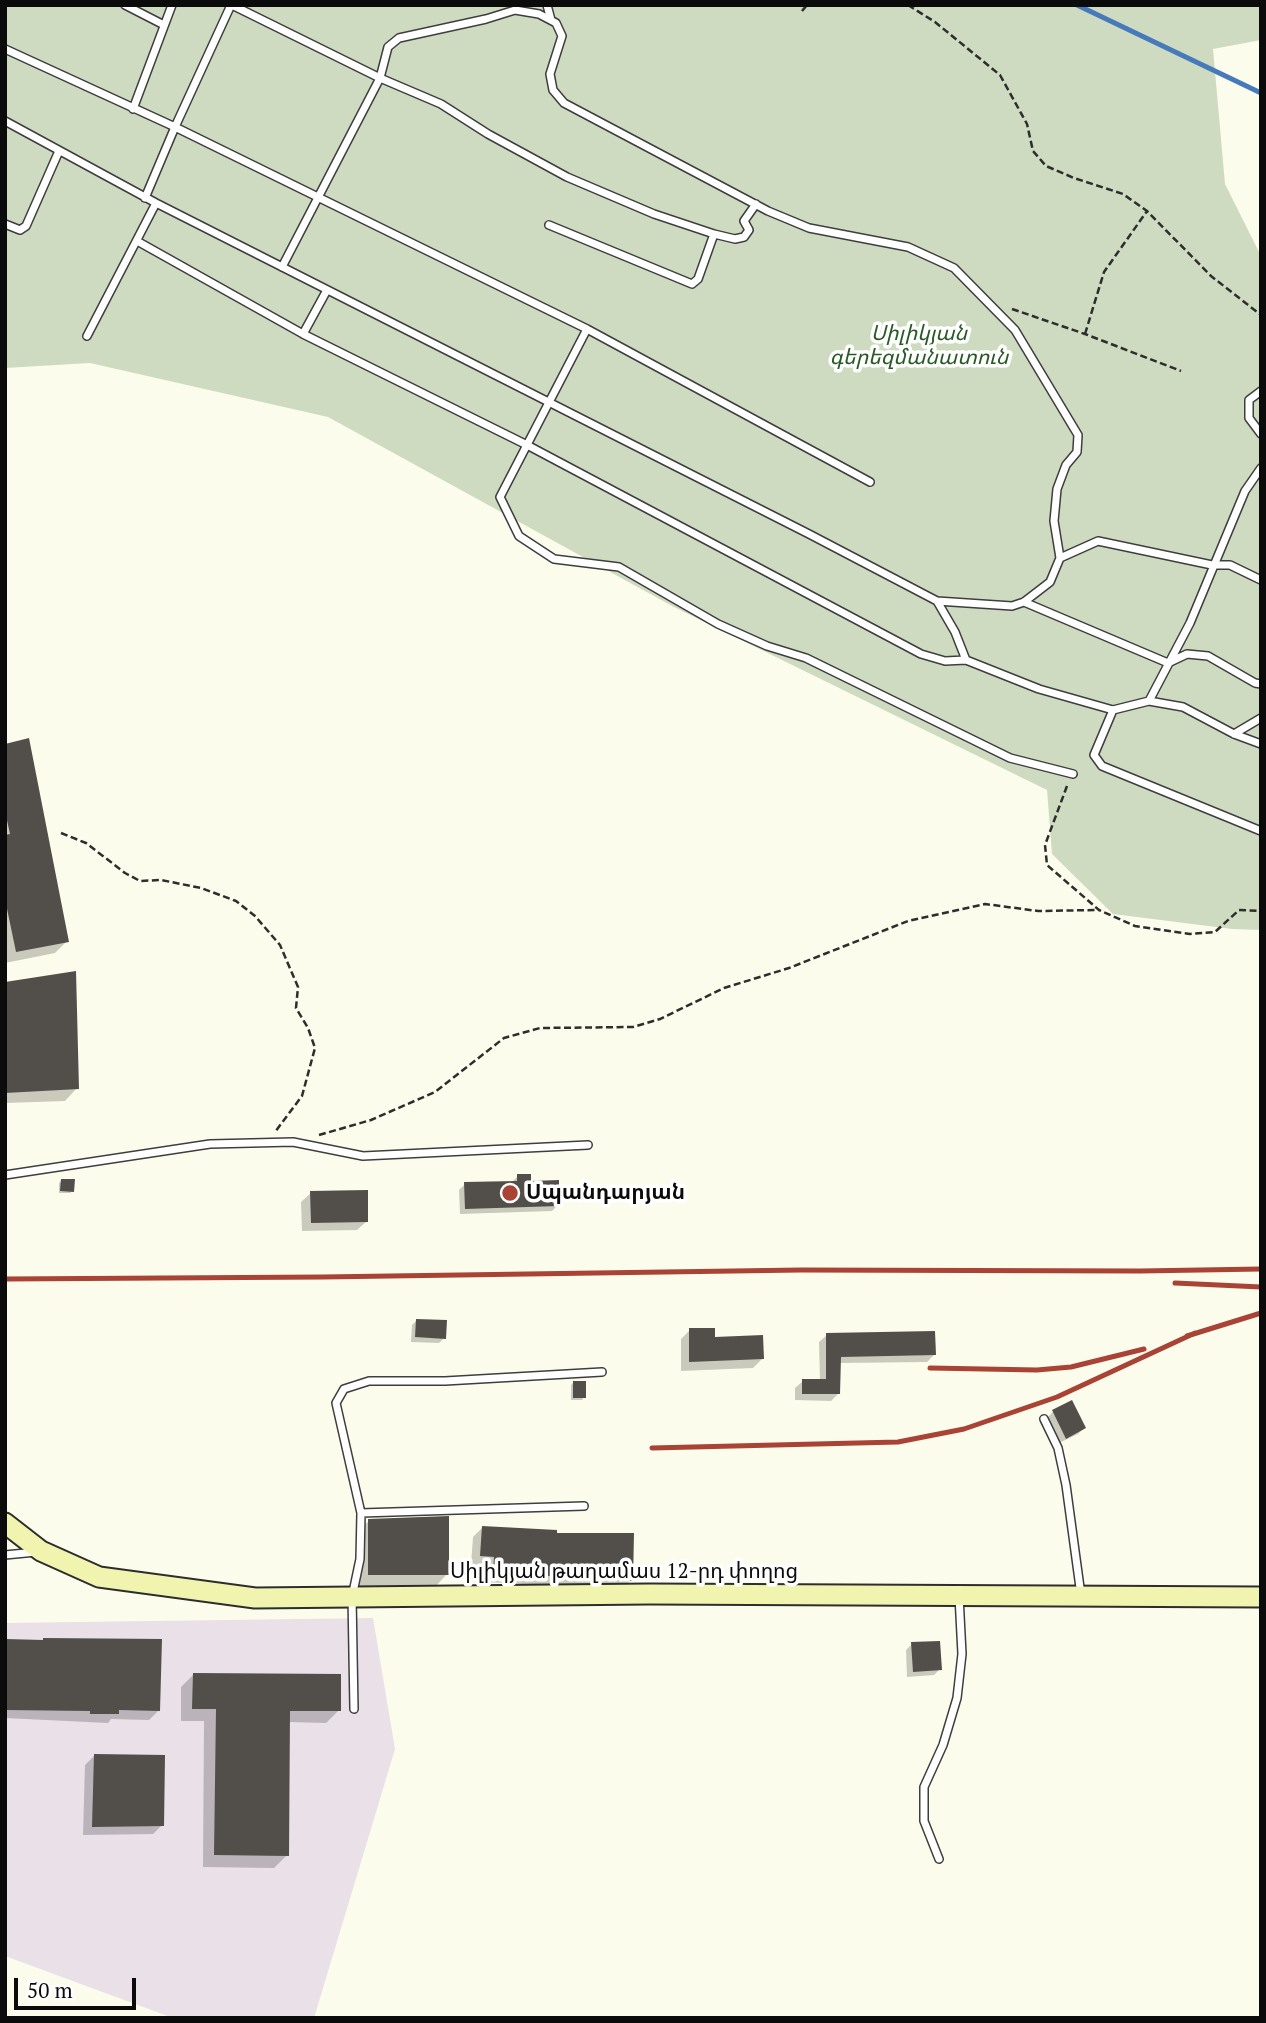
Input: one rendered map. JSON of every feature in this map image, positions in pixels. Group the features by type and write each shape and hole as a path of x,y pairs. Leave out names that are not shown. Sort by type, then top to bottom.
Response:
{"main road":[{"name":"Սիլիկյան թաղամաս 12-րդ փողոց","path":"5,1523 41,1551 99,1577 256,1598 649,1594 1261,1597"}],"lane":[{"path":"125,5 164,25"},
{"path":"133,109 172,5"},
{"path":"145,198 174,127 232,5 380,78 441,104 488,134 567,177 654,214 735,239 744,237 749,230 744,221 756,204"},
{"path":"547,5 551,20"},
{"path":"5,121 156,204 937,601 1012,606 1024,602 1050,582 1060,558 1054,521 1057,489 1066,465 1077,452 1077,435 1015,330 954,268 908,247 809,228 756,204 564,103 553,90 550,74 562,36 556,23 539,14 514,10 486,19 399,37 388,47 380,78 282,267"},
{"path":"5,49 174,127 587,329 870,482"},
{"path":"5,224 20,230 26,226 59,151"},
{"path":"88,336 156,204"},
{"path":"549,225 692,284 698,279 714,234"},
{"path":"137,241 303,334 527,445 922,654 945,661 966,660 1039,689 1113,710 1149,701 1183,707 1234,734 1261,744"},
{"path":"303,334 327,290"},
{"path":"587,329 500,496 519,536 554,559 619,567 718,624 767,646 806,658 1010,758 1073,774"},
{"path":"1261,391 1249,400 1249,418 1261,434"},
{"path":"1149,701 1190,623 1245,491 1261,468"},
{"path":"1060,558 1098,541 1212,565 1230,565 1261,580"},
{"path":"937,601 955,632 966,660"},
{"path":"1024,602 1168,663 1187,654 1208,656 1261,684"},
{"path":"1113,710 1094,755 1102,766 1261,831"},
{"path":"1234,734 1261,718"},
{"path":"5,1175 210,1144 293,1142 363,1156 587,1145"},
{"path":"354,1709 352,1597 360,1559 361,1513 336,1403 344,1389 369,1381 445,1381 603,1371"},
{"path":"1044,1419 1058,1448 1066,1485 1082,1596"},
{"path":"361,1513 584,1506"},
{"path":"5,1555 41,1551"},
{"path":"939,1859 924,1821 924,1787 943,1745 957,1698 962,1654 959,1595"}],"path":[{"path":"802,11 807,5"},
{"path":"908,5 935,22 1000,75 1027,124 1033,151 1046,166 1123,194 1147,211 1211,276 1261,315"},
{"path":"1085,334 1104,272 1147,211"},
{"path":"986,300 1181,371"},
{"path":"1073,774 1055,813 1045,845 1048,865 1099,910 1135,926 1190,934 1215,932 1239,910 1261,911"},
{"path":"61,833 86,843 140,881 161,880 201,888 236,901 255,916 280,945 298,987 296,1008 308,1028 315,1048 302,1096 267,1143"},
{"path":"293,1142 371,1120 435,1092 504,1038 540,1028 633,1027 660,1018 724,988 789,968 908,921 985,904 1038,911 1099,910"}],"shaded area":[{"path":"373,1618 395,1749 314,2018 173,2018 5,1956 5,1623"}],"green space":[{"name":"Սիլիկյան գերեզմանատուն","path":"5,5 1261,5 1261,40 1213,49 1225,184 1261,256 1261,930 1232,929 1113,914 1052,854 1047,790 674,607 328,417 90,363 5,368"}],"building":[{"path":"29,738 69,942 16,952 5,899 5,835 10,834 5,811 5,744"},
{"path":"76,971 79,1089 5,1093 5,982"},
{"path":"517,1174 531,1174 531,1181 559,1180 559,1206 465,1209 464,1182 517,1181"},
{"path":"61,1179 75,1179 74,1192 60,1191"},
{"path":"368,1190 368,1222 311,1223 310,1191"},
{"path":"416,1319 447,1320 446,1339 415,1337"},
{"path":"689,1328 715,1328 715,1337 763,1335 764,1359 689,1362"},
{"path":"935,1331 936,1355 841,1357 840,1394 802,1394 802,1379 826,1379 826,1333"},
{"path":"573,1381 586,1381 586,1398 573,1398"},
{"path":"1072,1400 1086,1428 1066,1439 1052,1410"},
{"path":"449,1516 449,1575 368,1575 368,1519"},
{"path":"482,1526 557,1530 557,1533 634,1533 633,1581 571,1580 571,1577 493,1573 494,1557 480,1556"},
{"path":"5,1639 162,1639 160,1711 119,1710 119,1714 90,1714 90,1711 5,1710"},
{"path":"940,1641 942,1670 913,1672 911,1642"},
{"path":"193,1673 341,1674 341,1711 290,1711 289,1856 214,1855 216,1709 192,1709"},
{"path":"94,1754 165,1755 164,1826 92,1827"}],"waterway":[{"path":"1077,5 1261,93"}],"railway":[{"path":"5,1279 801,1270 1261,1269"},
{"path":"1175,1283 1261,1287"},
{"path":"1187,1336 1261,1313"},
{"path":"652,1448 898,1442 964,1429 1057,1397 1195,1333"},
{"path":"930,1368 1037,1370 1071,1367 1144,1349"}],"place":[{"name":"Սպանդարյան","path":"510,1193"}]}
